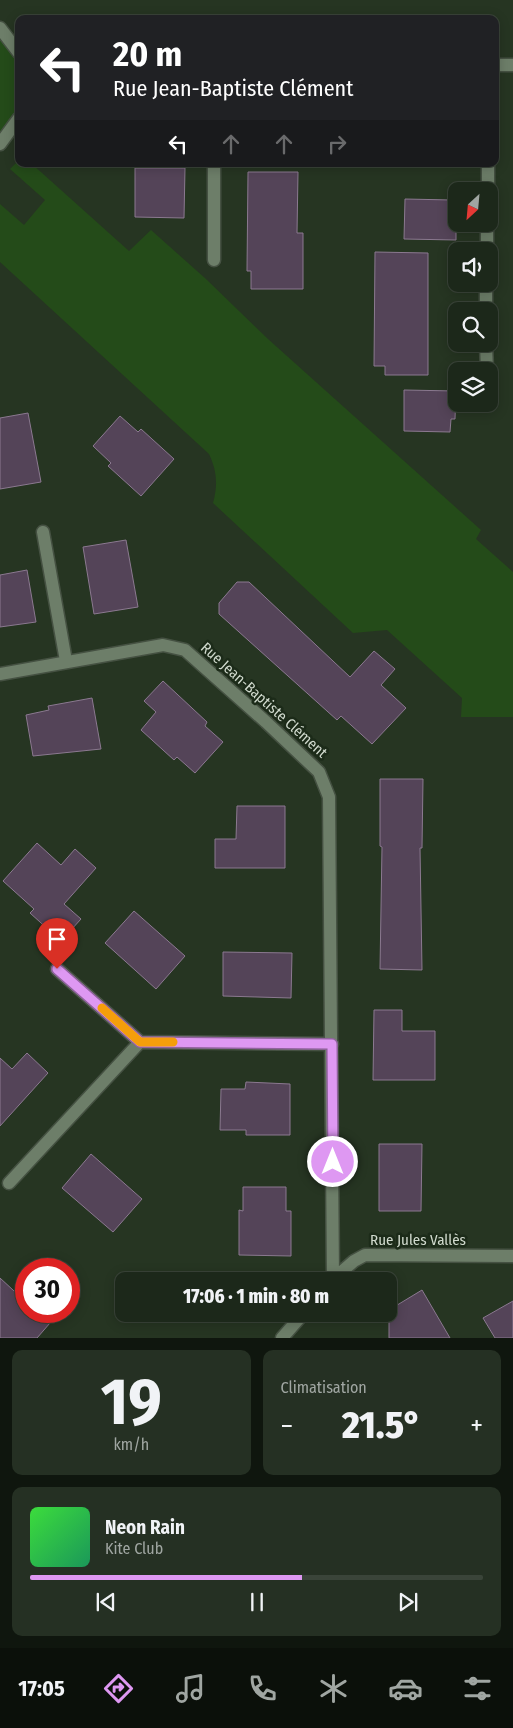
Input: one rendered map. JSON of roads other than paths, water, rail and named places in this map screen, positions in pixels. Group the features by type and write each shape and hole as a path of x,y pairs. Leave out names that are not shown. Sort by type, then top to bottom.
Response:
{"street":[{"path":"0,28 15,48"},
{"path":"499,65 513,65"},
{"path":"0,144 15,123"},
{"path":"214,167 214,260"},
{"path":"488,167 488,182"},
{"path":"43,532 66,661"},
{"name":"Rue Jean-Baptiste Clément","path":"0,674 163,645 185,650 319,772 329,798 332,1272"},
{"path":"57,969 140,1042 332,1044"},
{"path":"9,1183 140,1042"},
{"name":"Rue Jules Vallès","path":"341,1272 354,1261 365,1256 513,1256"},
{"path":"282,1338 296,1322"}]}
